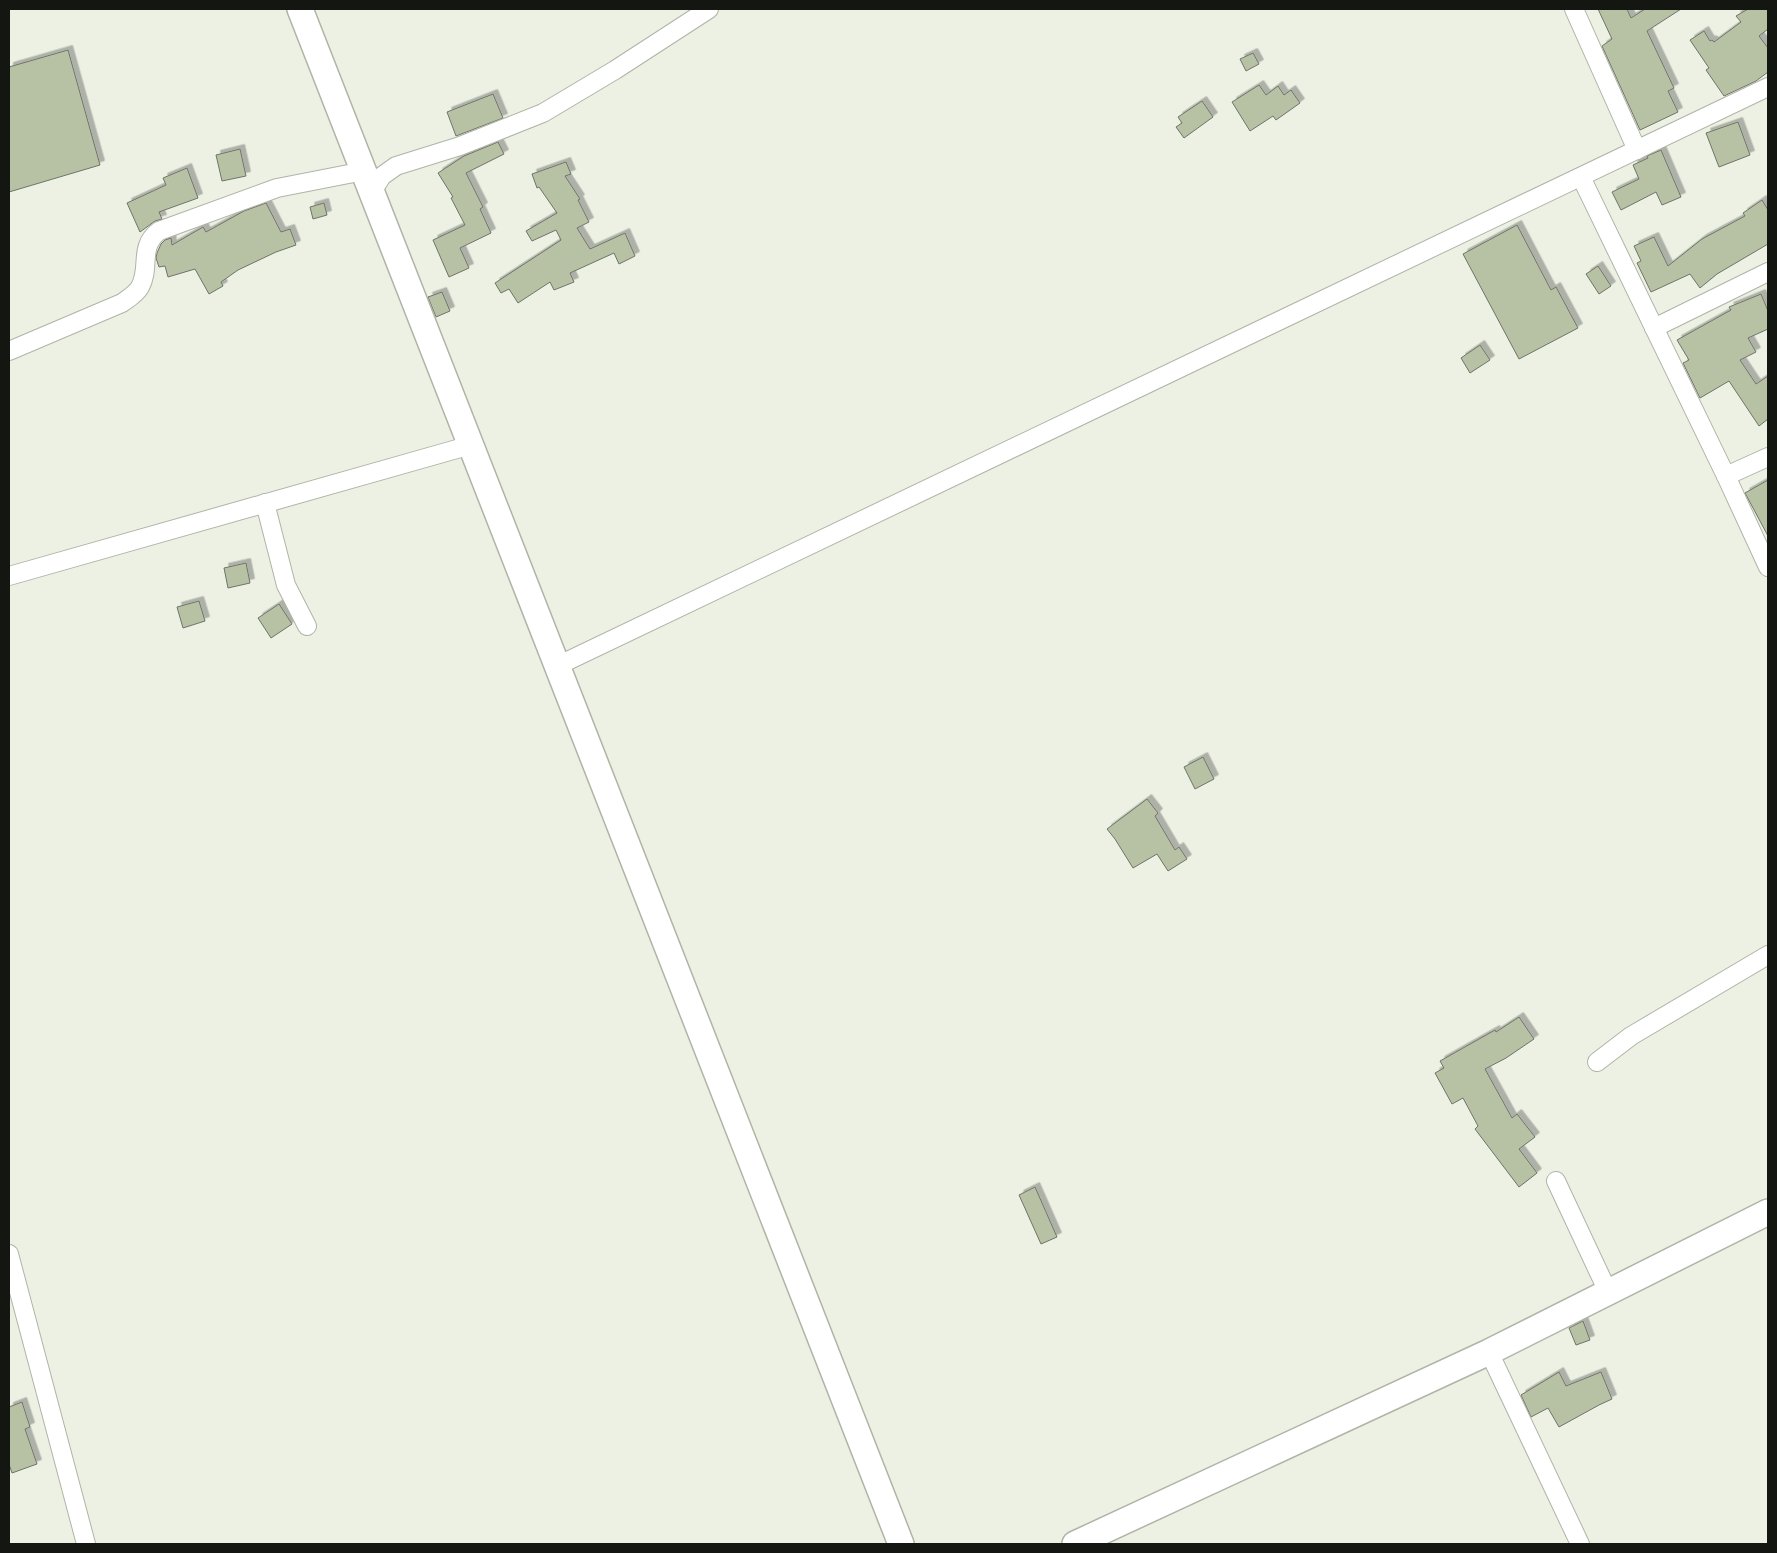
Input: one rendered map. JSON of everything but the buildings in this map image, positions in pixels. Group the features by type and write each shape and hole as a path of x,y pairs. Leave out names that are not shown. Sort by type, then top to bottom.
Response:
{"main road":[{"path":"300,9 900,1544"},
{"path":"1075,1544 1489,1352 1768,1212"}],"street":[{"path":"9,351 122,303 134,296 141,286 144,276 146,248 153,235 159,231 277,188 368,182 382,176 396,166 460,146 543,113 615,70 709,9"},
{"path":"1574,9 1637,150"},
{"path":"557,666 1768,87"},
{"path":"1581,177 1768,567"},
{"path":"1654,328 1768,272"},
{"path":"9,576 471,444"},
{"path":"1726,476 1768,457"},
{"path":"265,503 286,585 307,626"},
{"path":"1598,1062 1632,1036 1768,955"},
{"path":"1556,1181 1608,1292"},
{"path":"9,1254 86,1544"},
{"path":"1489,1352 1580,1544"}]}
